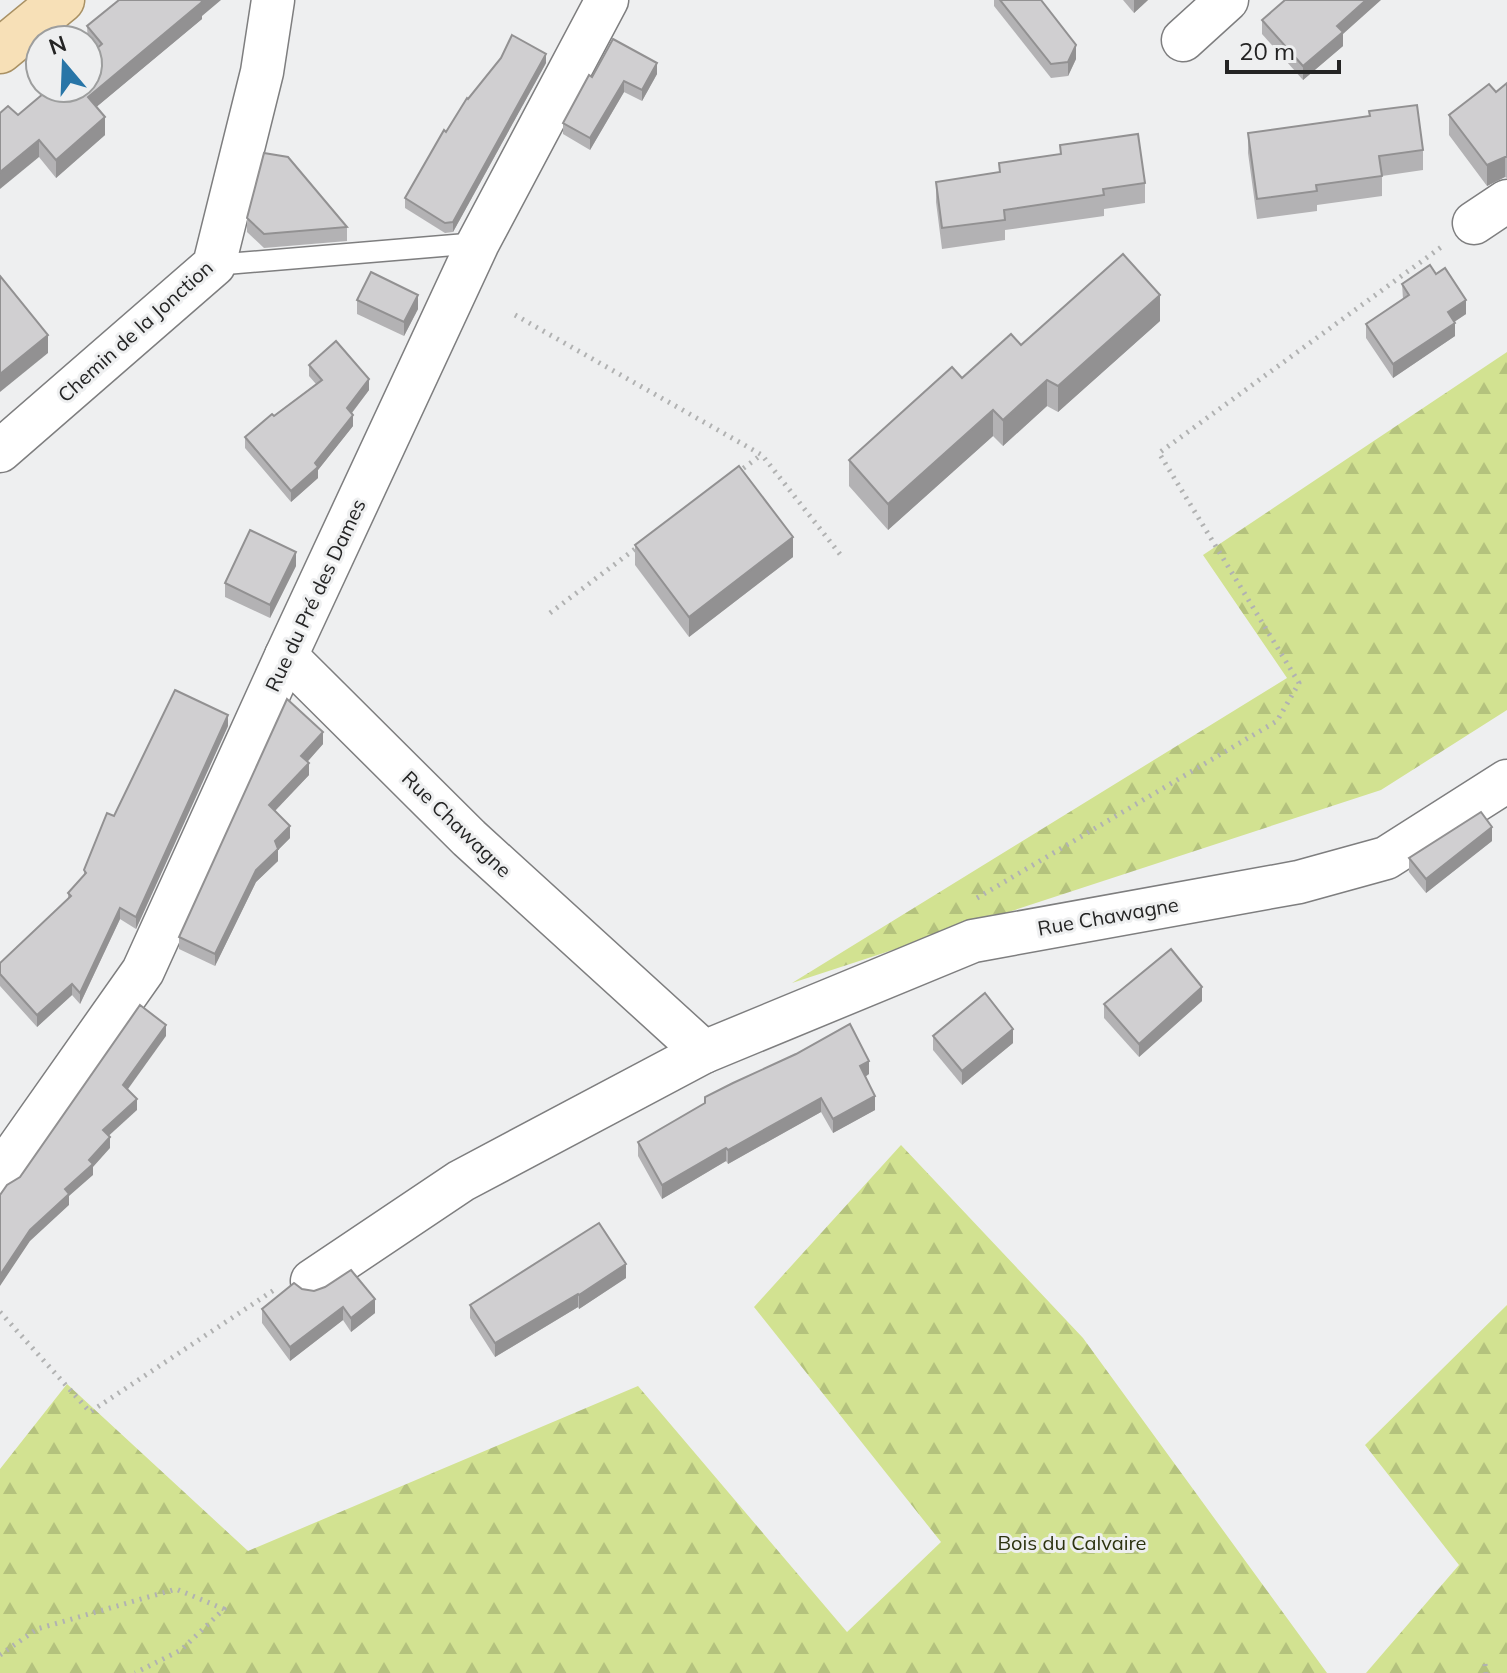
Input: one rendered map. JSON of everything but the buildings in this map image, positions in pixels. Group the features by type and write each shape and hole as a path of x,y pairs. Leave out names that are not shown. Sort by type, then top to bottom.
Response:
{"main road":[{"path":"0,51 62,0"}],"street":[{"name":"Chemin de la Jonction","path":"0,451 214,265 262,72 273,0"},
{"name":"Rue du Pré des Dames","path":"0,1174 143,971 478,243 607,0"},
{"path":"1183,40 1227,0"},
{"name":"Rue Chawagne","path":"286,656 469,838 704,1052"},
{"name":"Rue Chawagne","path":"298,1282 461,1181 704,1052 824,1002 973,941 1299,882 1386,858 1507,781"}],"lane":[{"path":"214,265 478,243"}],"path":[{"path":"966,904 1277,721 1299,683 1159,453 1490,212"},
{"path":"515,315 762,455 843,558"},
{"path":"737,474 762,455"},
{"path":"550,613 650,539"},
{"path":"0,1312 90,1412 298,1282"},
{"path":"0,1655 37,1629 176,1589 224,1609 181,1650 135,1673"},
{"path":"1485,1664 1486,1673"}],"green space":[{"path":"1507,352 1507,710 1381,790 792,983 1287,678 1203,555"},
{"name":"Bois du Calvaire","path":"901,1145 1083,1338 1327,1673 0,1673 0,1469 67,1384 248,1551 638,1386 847,1632 941,1542 754,1307"},
{"path":"1507,1305 1507,1673 1366,1673 1459,1565 1365,1445"}]}
